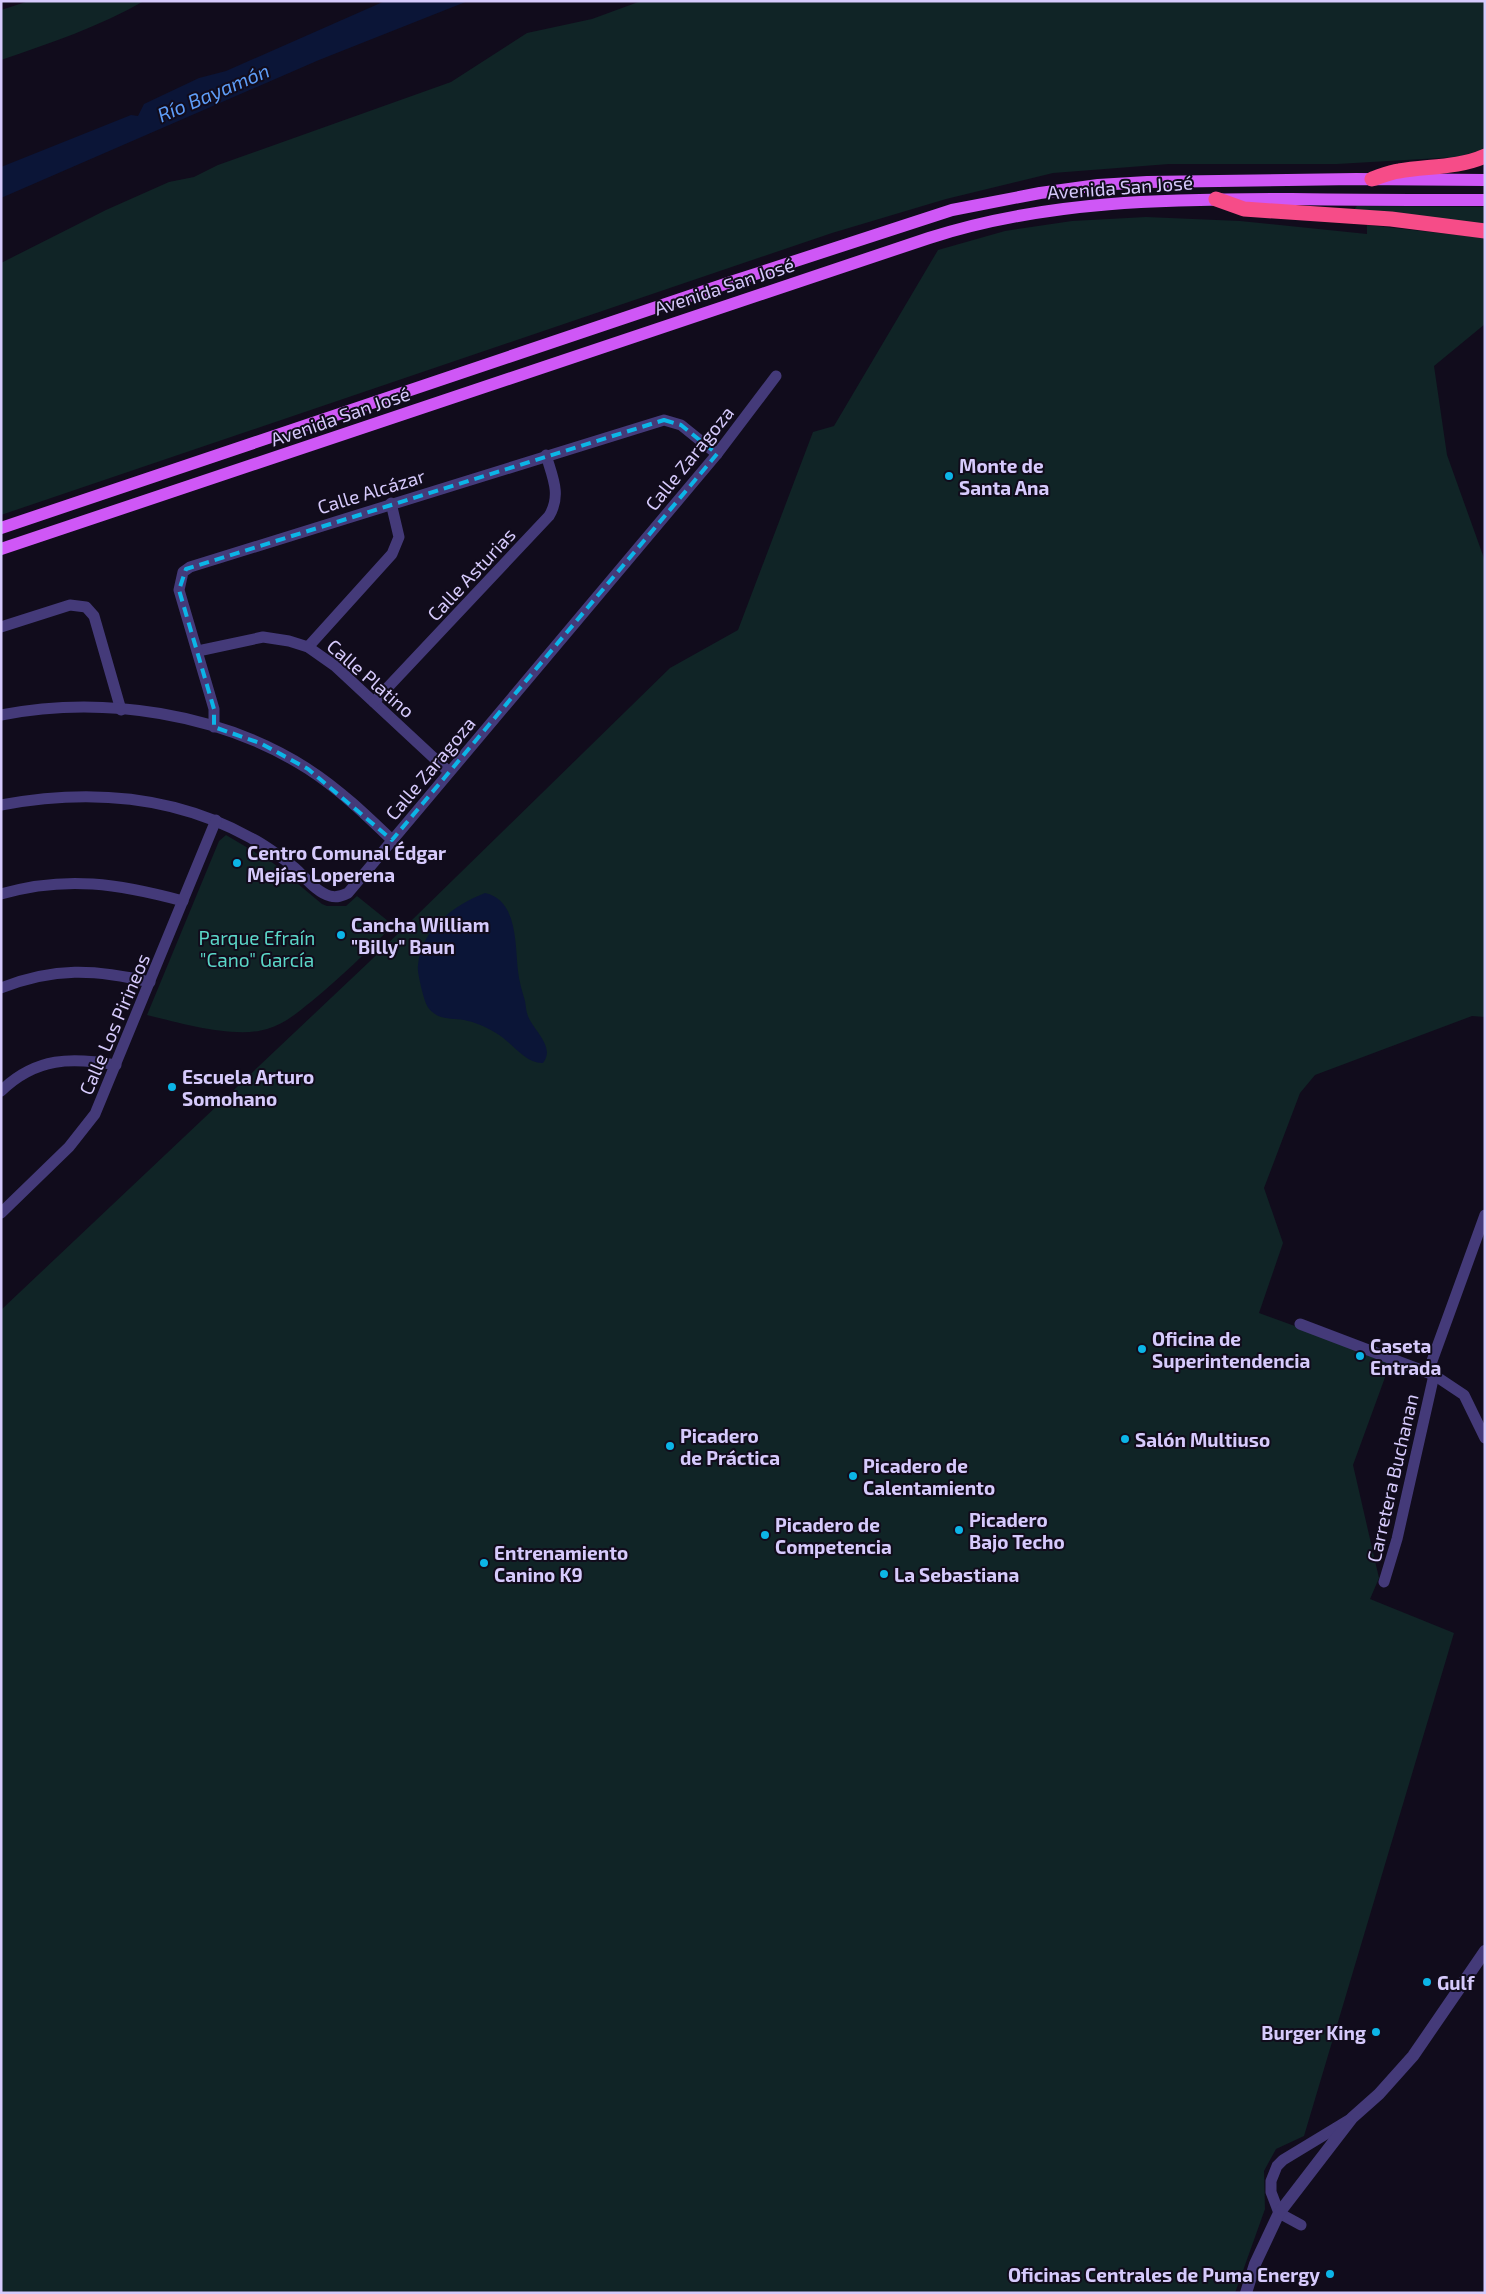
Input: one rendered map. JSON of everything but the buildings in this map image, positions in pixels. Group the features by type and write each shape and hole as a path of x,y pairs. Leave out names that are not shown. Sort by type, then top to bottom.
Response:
{"highway":[{"path":"1372,179 1397,171 1443,166 1476,160 1485,156"},
{"path":"1216,199 1244,209 1390,219 1485,231"}],"main road":[{"name":"Avenida San José","path":"1,528 737,280 952,210 994,201 1098,185 1198,180 1485,180"},
{"name":"Avenida San José","path":"1,549 948,232 1014,216 1116,202 1216,199 1485,200"}],"street":[{"name":"Calle Zaragoza","path":"1,805 41,798 108,796 168,805 216,820 254,839 272,851 324,894 331,897 339,897 348,893 717,454 776,376"},
{"name":"Calle Alcázar","path":"214,727 214,709 179,590 179,583 186,569 391,503 664,420 681,425 717,454"},
{"name":"Calle Asturias","path":"374,702 549,516 556,497 556,488 546,455"},
{"path":"308,647 392,554 399,536 391,503"},
{"path":"1,627 70,605 86,607 94,616 121,710"},
{"name":"Calle Platino","path":"198,651 263,637 289,641 308,647 335,666 449,772"},
{"path":"1,714 81,706 163,715 214,727 260,744 308,769 349,800 392,840"},
{"name":"Calle Los Pirineos","path":"1,1213 82,1133 95,1114 216,820"},
{"path":"1,894 21,888 61,883 110,884 183,901"},
{"path":"1,988 34,977 76,971 107,973 150,982"},
{"path":"1,1091 31,1070 53,1062 83,1059 116,1065"},
{"name":"Carretera Buchanan","path":"1384,1582 1398,1539 1431,1373 1485,1215"},
{"path":"1300,1324 1431,1373 1464,1395 1485,1438"},
{"path":"1301,2225 1280,2213 1271,2192 1271,2181 1277,2166 1283,2160 1352,2118 1379,2094 1413,2056 1485,1951"},
{"path":"1246,2293 1255,2264 1280,2213 1352,2118"}],"highlighted area":[{"path":"664,420 681,425 717,454 392,840 308,769 260,743 214,727 214,709 179,590 186,569"}],"green space":[{"path":"29,1 144,1 92,27 1,60 1,10"},
{"path":"641,1 1485,1 1485,149 1457,157 1337,164 1169,164 1053,173 946,199 832,233 1,515 1,263 106,210 169,182 194,177 218,165 451,82 527,33 592,19"},
{"path":"1357,206 1485,207 1485,225 1353,211"},
{"path":"1146,217 1240,221 1367,234 1367,225 1485,238 1485,324 1434,366 1447,455 1485,561 1485,1017 1472,1016 1315,1075 1300,1093 1264,1188 1283,1243 1259,1313 1391,1361 1353,1465 1379,1578 1370,1599 1454,1633 1304,2136 1276,2149 1264,2171 1265,2209 1235,2293 3,2292 1,2290 1,1310 368,963 670,668 738,630 813,432 834,426 938,250 1005,231 1072,221"},
{"name":"Parque Efraín \"Cano\" García","path":"226,835 273,863 322,904 327,906 346,906 357,896 393,925 344,974 296,1013 274,1027 254,1032 207,1029 147,1015 219,841"}],"water":[{"name":"Río Bayamón","path":"385,1 468,1 319,60 1,198 1,167 131,115 138,116 144,104 199,78 226,71"},
{"path":"485,893 496,897 504,904 513,925 518,975 527,1013 547,1051 543,1063 530,1060 502,1037 476,1023 438,1016 429,1009 424,998 418,968 420,952 425,940 441,920 451,912 462,904"}],"place":[{"name":"Monte de Santa Ana","path":"949,476"},
{"name":"Centro Comunal Édgar Mejías Loperena","path":"237,863"},
{"name":"Cancha William \"Billy\" Baun","path":"341,935"},
{"name":"Escuela Arturo Somohano","path":"172,1087"},
{"name":"Oficina de Superintendencia","path":"1142,1349"},
{"name":"Caseta Entrada","path":"1360,1356"},
{"name":"Salón Multiuso","path":"1125,1439"},
{"name":"Picadero de Práctica","path":"670,1446"},
{"name":"Picadero de Calentamiento","path":"853,1476"},
{"name":"Picadero Bajo Techo","path":"959,1530"},
{"name":"Picadero de Competencia","path":"765,1535"},
{"name":"Entrenamiento Canino K9","path":"484,1563"},
{"name":"La Sebastiana","path":"884,1574"},
{"name":"Gulf","path":"1427,1982"},
{"name":"Burger King","path":"1376,2032"},
{"name":"Oficinas Centrales de Puma Energy","path":"1330,2274"}]}
